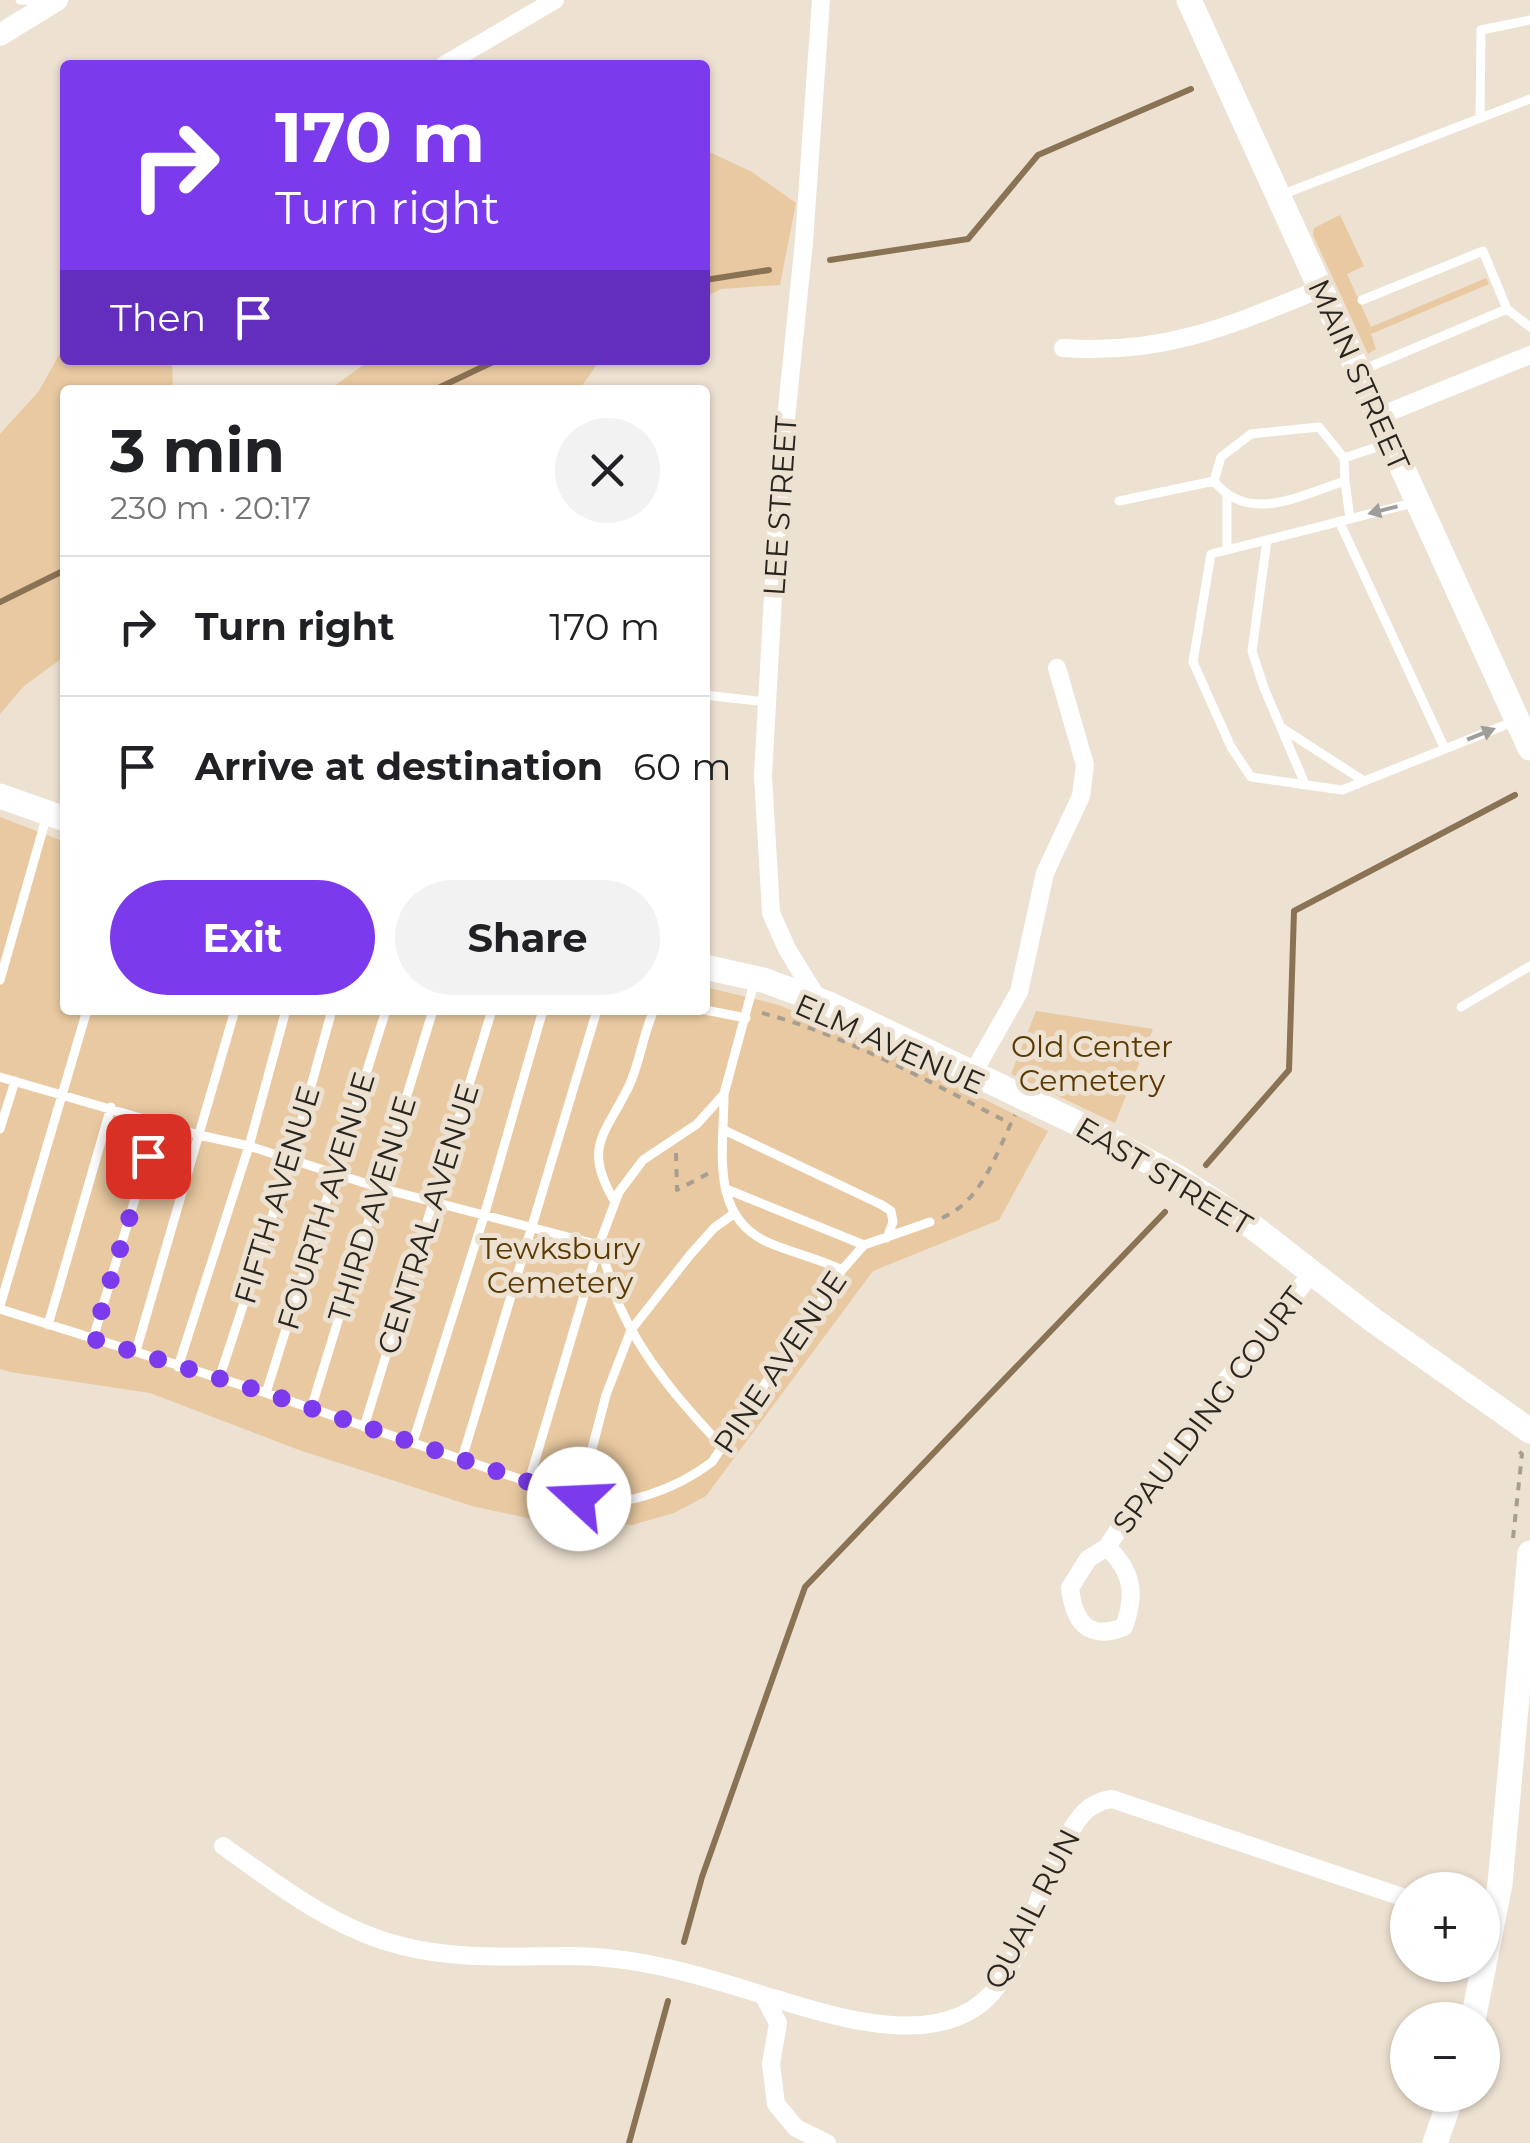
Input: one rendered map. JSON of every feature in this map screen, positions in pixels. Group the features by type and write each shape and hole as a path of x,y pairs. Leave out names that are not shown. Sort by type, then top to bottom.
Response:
{"main road":[{"name":"MAIN STREET","path":"1189,0 1530,748"},
{"path":"0,796 56,816"},
{"name":"EAST STREET","path":"710,968 756,978 820,1001 1083,1126 1177,1177 1239,1217 1518,1437"},
{"path":"1492,1872 1521,1547"},
{"path":"1435,2143 1446,2112"}],"street":[{"path":"453,60 555,0"},
{"name":"LEE STREET","path":"820,1001 787,949 771,913 763,776 779,488 804,241 821,0"},
{"path":"0,35 55,1"},
{"path":"1063,348 1098,351 1178,342 1320,290"},
{"path":"1377,416 1530,355"},
{"path":"972,1073 1019,992 1045,873 1081,796 1086,765 1058,668"},
{"name":"SPAULDING COURT","path":"1108,1547 1124,1562 1132,1584 1132,1605 1124,1627 1107,1634 1088,1629 1073,1612 1070,1588 1088,1560 1108,1547 1144,1490 1312,1273"},
{"name":"QUAIL RUN","path":"223,1846 326,1916 398,1946 470,1956 569,1956 633,1961 706,1977 820,2013 925,2027 973,2010 1000,1982 1053,1861 1091,1805 1112,1799 1390,1893"},
{"path":"763,1995 778,2023 771,2064 776,2104 796,2128 826,2143"}],"lane":[{"path":"20,0 55,1"},
{"path":"1480,118 1481,30 1530,20"},
{"path":"1278,196 1530,98"},
{"path":"1362,300 1483,251 1507,309 1530,328"},
{"path":"1357,372 1507,309"},
{"path":"1214,481 1221,457 1251,434 1319,427 1344,458 1350,519"},
{"path":"1344,458 1389,444"},
{"path":"1214,481 1227,497 1263,507 1345,482"},
{"path":"1119,501 1214,481"},
{"path":"1227,497 1227,550"},
{"path":"1416,502 1210,554 1193,662 1230,747 1251,776 1342,790 1517,720"},
{"path":"1338,522 1445,749"},
{"path":"1267,540 1252,651 1305,784"},
{"path":"710,696 766,702"},
{"path":"1282,728 1364,781"},
{"path":"0,980 56,816"},
{"path":"1461,1008 1530,966"},
{"path":"756,978 724,1094 723,1166 732,1215 763,1240 842,1270"},
{"path":"710,1010 747,1014"},
{"path":"0,1308 86,1015"},
{"path":"136,1351 234,1015"},
{"path":"178,1367 249,1146 285,1015"},
{"name":"FIFTH AVENUE","path":"219,1380 291,1159 331,1015"},
{"name":"FOURTH AVENUE","path":"266,1393 384,1015"},
{"name":"THIRD AVENUE","path":"311,1408 432,1015"},
{"name":"CENTRAL AVENUE","path":"364,1427 490,1015"},
{"path":"413,1442 542,1015"},
{"path":"462,1458 595,1015"},
{"path":"615,1202 598,1169 599,1146 606,1124 628,1087 652,1015"},
{"path":"0,1077 198,1135 249,1146 380,1188 600,1245"},
{"path":"0,1129 15,1082"},
{"path":"528,1481 619,1192 643,1160 697,1124 724,1094"},
{"path":"48,1325 111,1107"},
{"path":"93,1339 158,1122"},
{"path":"724,1130 882,1205 891,1211 893,1222 887,1238"},
{"path":"726,1189 864,1245 930,1222"},
{"path":"579,1499 606,1395 631,1330 690,1255 732,1215"},
{"path":"600,1245 616,1299 631,1330 652,1363 722,1446"},
{"name":"PINE AVENUE","path":"0,1308 579,1499 611,1504 648,1493 712,1462 842,1270 864,1245"}],"path":[{"name":"ELM AVENUE","path":"747,1014 822,1034 1011,1124"},
{"path":"930,1222 966,1205 978,1190 1015,1115"},
{"path":"676,1138 677,1190 723,1166"},
{"path":"1518,1437 1522,1454 1521,1547"}],"green space":[{"path":"710,152 752,172 796,203 780,285 721,289 710,294"},
{"path":"1340,215 1364,266 1347,274 1371,327 1486,278 1489,284 1371,334 1376,349 1368,354 1313,235 1314,228"},
{"path":"60,353 60,365 172,365 173,385 60,385 60,660 24,686 0,714 0,434 39,391"},
{"path":"363,365 596,365 582,385 336,385"},
{"name":"Tewksbury Cemetery","path":"0,817 60,840 60,1015 710,1015 710,988 779,1005 881,1048 1048,1131 999,1220 873,1271 706,1496 674,1513 632,1525 541,1521 472,1506 299,1450 150,1393 0,1369"},
{"name":"Old Center Cemetery","path":"1036,1011 1153,1029 1115,1123 1011,1074"}],"waterway":[{"path":"830,260 968,239 1038,155 1191,89"},
{"path":"710,279 769,270"},
{"path":"444,385 486,365"},
{"path":"0,602 60,572"},
{"path":"1206,1165 1289,1070 1294,911 1515,795"},
{"path":"684,1942 702,1877 805,1587 1165,1212"},
{"path":"629,2143 668,2001"}],"route":[{"path":"148,1156 93,1339 579,1499"}]}
